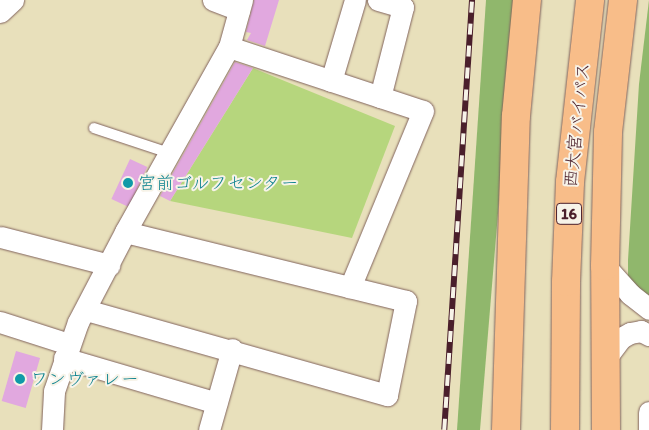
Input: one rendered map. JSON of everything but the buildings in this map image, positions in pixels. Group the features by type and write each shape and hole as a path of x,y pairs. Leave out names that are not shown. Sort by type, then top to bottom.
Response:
{"highway":[{"path":"506,430 516,116 527,0"},
{"name":"西大宮バイパス","path":"565,430 566,282 570,182 590,0"},
{"name":"西大宮バイパス","path":"606,430 605,266 608,132 622,0"}],"street":[{"path":"0,12 13,0"},
{"path":"52,430 54,390 66,351 125,232 229,47 240,5 213,0"},
{"path":"331,81 355,0"},
{"path":"378,0 404,7 380,97"},
{"path":"229,47 423,111 350,287"},
{"path":"86,310 232,349 387,395 406,301 125,232"},
{"path":"1,237 109,265"},
{"path":"605,266 630,294 649,309"},
{"path":"0,322 66,351 217,403"},
{"path":"606,358 620,338 630,333 641,331 649,335"},
{"path":"209,430 232,349"},
{"path":"649,412 649,430"}],"lane":[{"path":"94,128 169,153"}],"green space":[{"path":"486,0 515,0 515,8 480,430 457,430"},
{"path":"649,0 649,296 628,283 628,260 639,84"},
{"path":"253,68 395,126 352,238 170,201"}],"railway":[{"path":"444,430 472,0"}],"place":[{"name":"宮前ゴルフセンター","path":"128,183"},
{"name":"ワンヴァレー","path":"20,379"}]}
